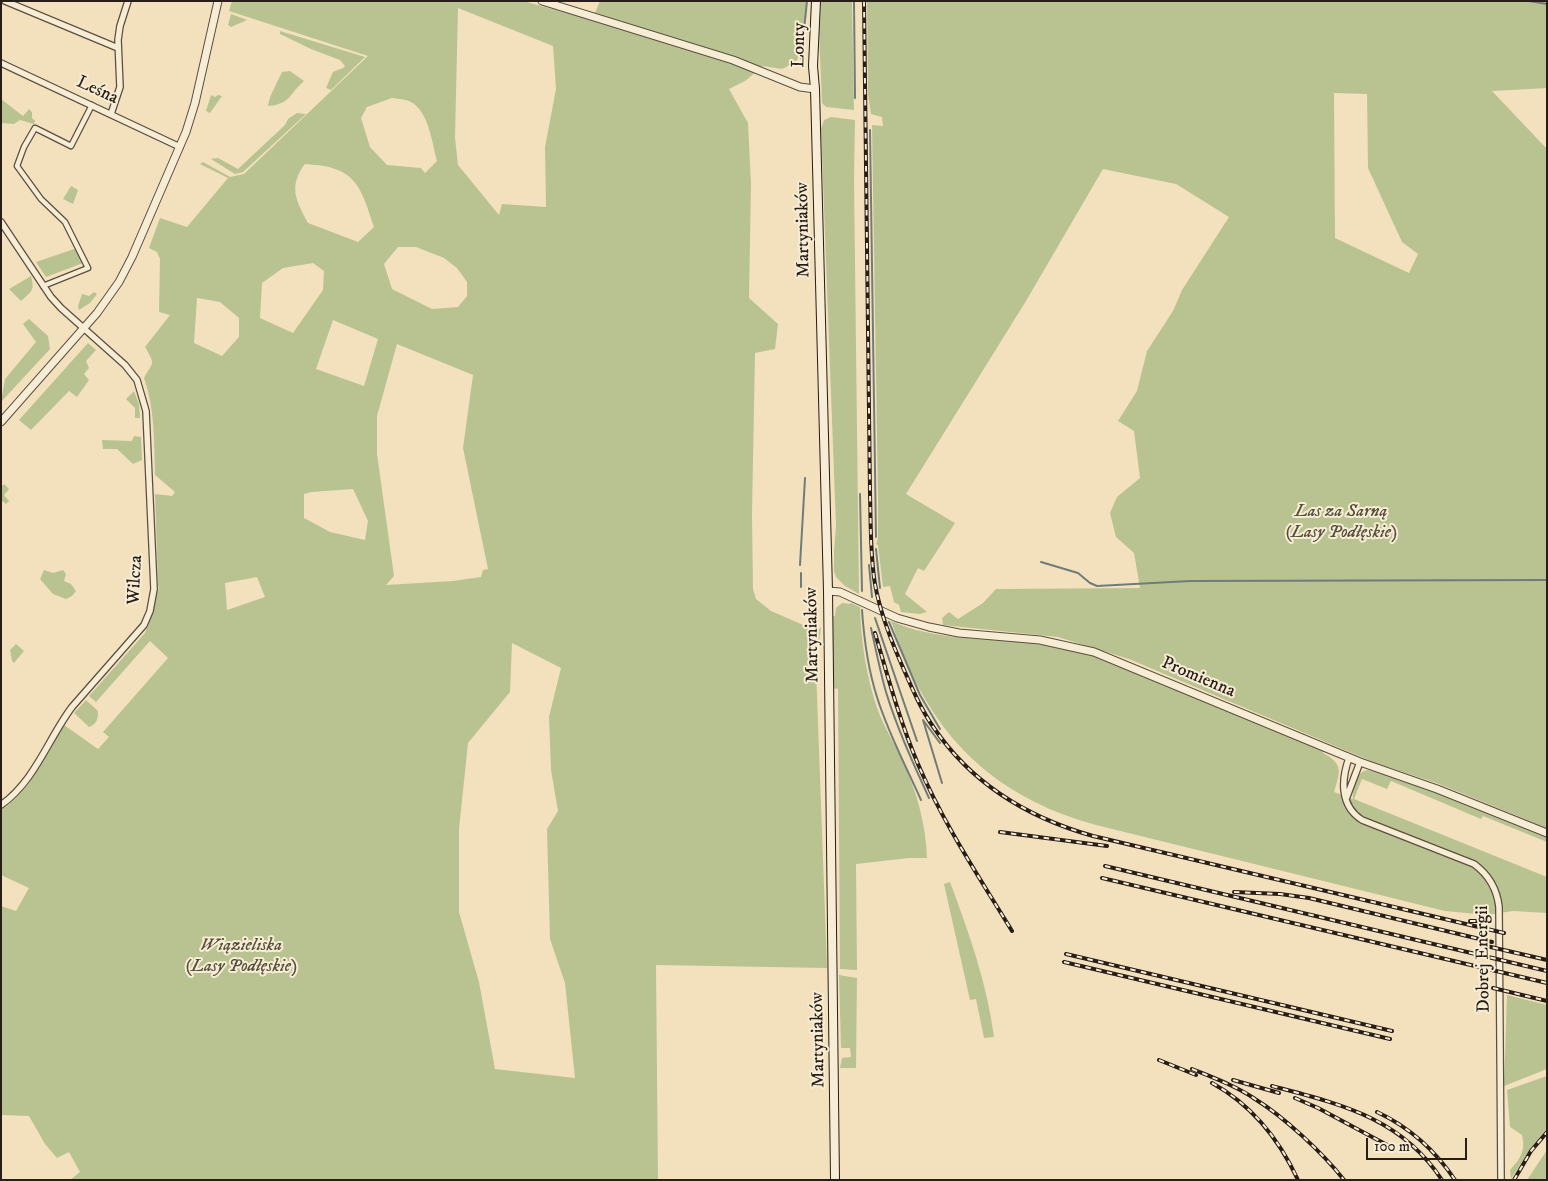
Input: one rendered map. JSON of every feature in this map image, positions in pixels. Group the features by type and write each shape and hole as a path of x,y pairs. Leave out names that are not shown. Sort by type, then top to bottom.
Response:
{"main road":[{"name":"Lonty","path":"815,89 813,66 816,1"},
{"name":"Martyniaków","path":"815,89 828,591 836,1180"}],"street":[{"path":"5,1 118,48"},
{"path":"111,114 120,88 119,33 128,1"},
{"path":"542,1 733,60 800,87 815,89"},
{"path":"1,422 84,328 119,282 180,147 195,104 217,2"},
{"name":"Leśna","path":"1,63 180,147"},
{"path":"1,222 43,286 88,268 65,222 41,200 17,166 24,147 35,128 72,146 92,105"},
{"name":"Wilcza","path":"1,805 28,778 72,707 144,625 150,611 154,589 147,422 144,400 138,380 125,365 61,308 43,286"},
{"name":"Promienna","path":"828,591 840,592 897,618 929,627 959,633 1068,644 1094,652 1120,661 1349,758 1437,788 1547,833"},
{"path":"1346,799 1343,787 1345,769 1349,758"},
{"path":"1346,799 1360,762"},
{"name":"Dobrej Energii","path":"1346,799 1349,809 1362,820 1474,864 1486,874 1496,892 1499,907 1501,1180"}],"green space":[{"name":"Wiązieliska (Lasy Podłęskie)","path":"232,1 523,1 592,20 600,1 807,1 801,51 796,62 782,69 763,66 745,81 729,89 748,123 751,184 749,298 778,324 775,349 755,353 752,514 753,589 756,599 771,611 817,631 821,627 819,643 817,644 818,660 817,657 816,668 827,968 656,965 658,1180 70,1180 80,1172 69,1152 57,1158 45,1144 29,1116 1,1115 1,906 16,911 29,888 1,875 1,810 21,793 44,760 64,725 98,749 109,737 103,732 168,658 150,641 96,702 89,696 145,633 159,588 155,494 172,496 175,492 155,475 152,414 144,378 152,363 145,347 170,315 159,312 160,259 157,252 149,248 160,218 187,227 228,178 200,164 203,162 230,177 244,174 368,56 229,11","holes":["458,8 553,46 556,89 545,147 546,207 502,204 499,215 458,165 455,138","392,98 404,100 411,102 417,107 426,120 437,161 425,173 421,168 387,165 370,147 361,118 367,107","305,164 326,166 342,172 356,184 364,199 374,227 358,242 308,223 297,200 295,187","398,247 416,247 444,258 457,268 467,282 467,296 458,307 432,309 392,289 384,264","313,263 324,271 323,290 293,333 260,318 262,283 283,268","197,298 220,302 239,318 239,337 222,356 194,343","333,320 378,339 364,386 316,369","397,344 473,375 463,448 488,569 483,570 481,577 453,581 386,585 394,576 377,454 377,416","353,489 368,521 365,540 330,532 304,518 304,494","257,577 265,597 227,610 225,583","512,643 561,668 549,717 551,770 558,811 547,829 550,939 565,983 575,1078 495,1069 479,982 459,912 459,829 468,743 510,692"]},
{"path":"821,1 852,1 854,110 826,107 822,103 819,32"},
{"name":"Las za Sarną (Lasy Podłęskie)","path":"867,1 1547,1 1547,88 1492,91 1547,149 1547,828 1439,784 1373,762 1129,659 1058,637 943,625 942,618 949,612 958,619 983,603 996,589 1140,588 1134,553 1116,537 1110,513 1117,497 1140,478 1134,431 1118,421 1137,391 1147,351 1173,311 1182,290 1229,217 1176,184 1103,169 1026,301 906,494 955,523 924,571 918,568 905,594 927,612 920,614 901,612 899,605 894,602 890,586 883,587 878,545 876,544 878,539 878,498 872,125 883,126 882,117 871,114 868,94","holes":["1334,93 1367,94 1368,168 1402,242 1418,254 1409,273 1335,238"]},
{"path":"231,14 247,20 231,27 228,25"},
{"path":"280,31 365,57 331,90 326,88 333,72 345,66 340,60 311,49 280,34"},
{"path":"290,71 304,81 286,101 268,106 270,97 282,72"},
{"path":"211,95 215,97 218,95 222,96 210,113 206,111"},
{"path":"1,99 23,116 29,109 35,121 34,124 20,120 14,124 1,123"},
{"path":"297,113 306,114 243,172 235,174 211,159 218,158 238,169 285,125 288,119"},
{"path":"831,117 855,120 859,594 845,586 836,577 834,571 836,526 821,129 824,120"},
{"path":"71,186 78,190 73,204 63,199"},
{"path":"77,248 83,263 46,277 36,262"},
{"path":"31,276 32,290 21,301 9,289"},
{"path":"94,292 97,294 90,303 79,310 78,306 82,294 89,296"},
{"path":"29,319 48,336 50,349 1,402 5,379 36,342 23,324"},
{"path":"88,343 96,350 86,361 89,368 84,374 89,380 77,397 69,391 31,430 19,420"},
{"path":"134,391 139,404 140,418 135,418 135,408 126,399"},
{"path":"134,436 141,437 142,460 133,464 117,449 103,449 102,440 132,441"},
{"path":"4,484 9,489 4,495 9,501 6,504 1,500 1,487"},
{"path":"44,570 53,573 63,570 66,574 64,581 71,584 76,591 66,599 53,594 40,579"},
{"path":"842,603 851,603 860,607 865,658 873,696 913,785 923,821 927,858 909,858 856,864 857,970 840,969 838,689 833,688 833,616 835,616 836,608"},
{"path":"891,621 924,632 941,635 1039,644 1097,657 1324,750 1323,753 1334,761 1339,769 1334,792 1353,799 1353,790 1358,777 1368,770 1428,788 1547,837 1547,842 1483,816 1481,819 1391,781 1387,789 1362,779 1354,799 1547,877 1547,913 1513,911 1487,915 1445,911 1096,825 1036,803 985,770 962,749 943,726 925,699 910,670"},
{"path":"16,644 24,651 14,663 10,650"},
{"path":"86,700 98,711 96,721 89,727 74,713"},
{"path":"950,882 982,978 994,1037 984,1038 976,999 970,1000 944,884"},
{"path":"839,975 857,978 856,1068 840,1068 842,1058 851,1057 850,1048 841,1048"},
{"path":"1507,995 1547,1005 1547,1069 1504,1086"},
{"path":"1547,1076 1547,1128 1511,1179 1510,1170 1517,1162 1523,1150 1523,1141 1522,1135 1510,1127 1507,1090"},
{"path":"1547,1150 1547,1180 1527,1180"}],"waterway":[{"path":"801,59 807,1"},
{"path":"854,1 855,98"},
{"path":"1529,1 1547,4"},
{"path":"870,130 876,537"},
{"path":"800,565 805,478"},
{"path":"860,494 862,591"},
{"path":"876,549 880,588"},
{"path":"1041,562 1078,573 1097,586 1190,581 1547,580"},
{"path":"869,565 872,597"},
{"path":"801,573 801,587"},
{"path":"862,610 871,676 881,710 921,800"},
{"path":"875,618 917,741"},
{"path":"889,622 920,695 940,729"},
{"path":"871,628 890,705 929,798"},
{"path":"940,743 923,720 942,783"}],"railway":[{"path":"864,1 872,562 877,594 889,634 916,697 934,728 949,748 984,782 1025,809 1069,828 1093,836 1504,933"},
{"path":"875,633 906,732 928,786 962,849 1012,931"},
{"path":"1000,832 1107,846"},
{"path":"1105,866 1547,971"},
{"path":"1102,878 1547,983"},
{"path":"1234,892 1280,894 1309,898 1492,942"},
{"path":"1470,921 1491,921"},
{"path":"1482,945 1547,960"},
{"path":"1066,954 1392,1031"},
{"path":"1064,962 1390,1039"},
{"path":"1493,988 1547,1001"},
{"path":"1159,1060 1196,1075"},
{"path":"1192,1069 1248,1094 1278,1115 1303,1136 1344,1180"},
{"path":"1233,1080 1279,1093"},
{"path":"1212,1083 1240,1102 1263,1124 1282,1151 1298,1180"},
{"path":"1272,1086 1344,1107 1388,1127 1408,1141 1426,1159 1442,1180"},
{"path":"1295,1098 1318,1108 1389,1146"},
{"path":"1377,1112 1400,1125 1420,1140 1439,1159 1455,1180"},
{"path":"1514,1180 1531,1151 1547,1132"}]}
